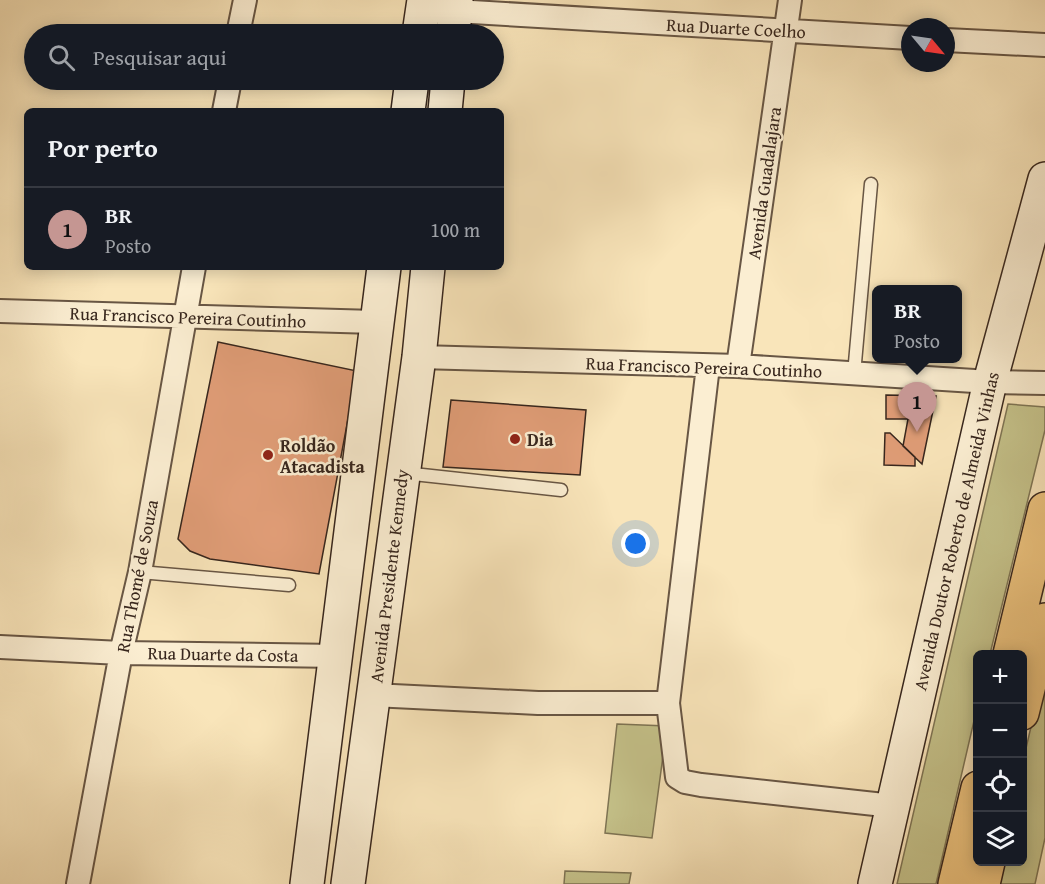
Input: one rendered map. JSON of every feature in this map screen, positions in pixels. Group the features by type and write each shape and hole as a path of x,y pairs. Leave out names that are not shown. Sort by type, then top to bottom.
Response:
{"highway":[{"path":"1011,650 1045,509"},
{"path":"1025,704 1045,620"},
{"path":"955,884 973,809"},
{"path":"983,884 987,866"}],"main road":[{"path":"420,24 424,0"},
{"path":"408,108 411,90"},
{"path":"445,108 447,90"},
{"name":"Avenida Doutor Roberto de Almeida Vinhas","path":"875,884 990,382 1045,179"},
{"path":"307,884 338,656 375,322 384,270"},
{"path":"396,270 393,300 396,337 403,350 419,357"},
{"name":"Avenida Presidente Kennedy","path":"348,884 419,357 428,270"}],"street":[{"path":"240,24 244,0"},
{"name":"Avenida Guadalajara","path":"738,366 790,0"},
{"name":"Rua Duarte Coelho","path":"455,15 901,38"},
{"path":"955,40 1045,45"},
{"path":"225,108 228,90"},
{"name":"Rua Thomé de Souza","path":"78,884 121,653 140,572 193,270"},
{"name":"Rua Francisco Pereira Coutinho","path":"0,311 375,322"},
{"name":"Rua Francisco Pereira Coutinho","path":"419,357 738,366 990,382 1045,383"},
{"path":"708,366 668,703 677,777 685,782 893,806"},
{"name":"Rua Duarte da Costa","path":"0,647 121,653 338,656"},
{"path":"373,695 538,703 668,703"}],"lane":[{"path":"854,374 871,184"},
{"path":"402,472 561,490"},
{"path":"140,572 289,585"}],"shaded area":[{"path":"1008,404 1045,407 1045,430 991,650 973,650 973,725 936,884 897,884"},
{"path":"1045,667 1045,838 1035,884 994,884 998,866 1027,866 1027,744"},
{"path":"617,724 667,726 652,838 605,833"},
{"path":"565,871 631,873 629,884 564,884"}],"building":[{"name":"Roldão Atacadista","path":"218,342 357,371 319,574 210,559 190,551 178,539"},
{"path":"886,395 936,396 922,464 903,446 908,419 886,419"},
{"name":"Dia","path":"451,400 586,410 580,475 443,467"},
{"path":"885,433 890,433 915,457 915,466 884,465"}],"place":[{"name":"BR","path":"917,432"},
{"name":"Dia","path":"515,439"},
{"name":"Roldão Atacadista","path":"268,455"}]}
